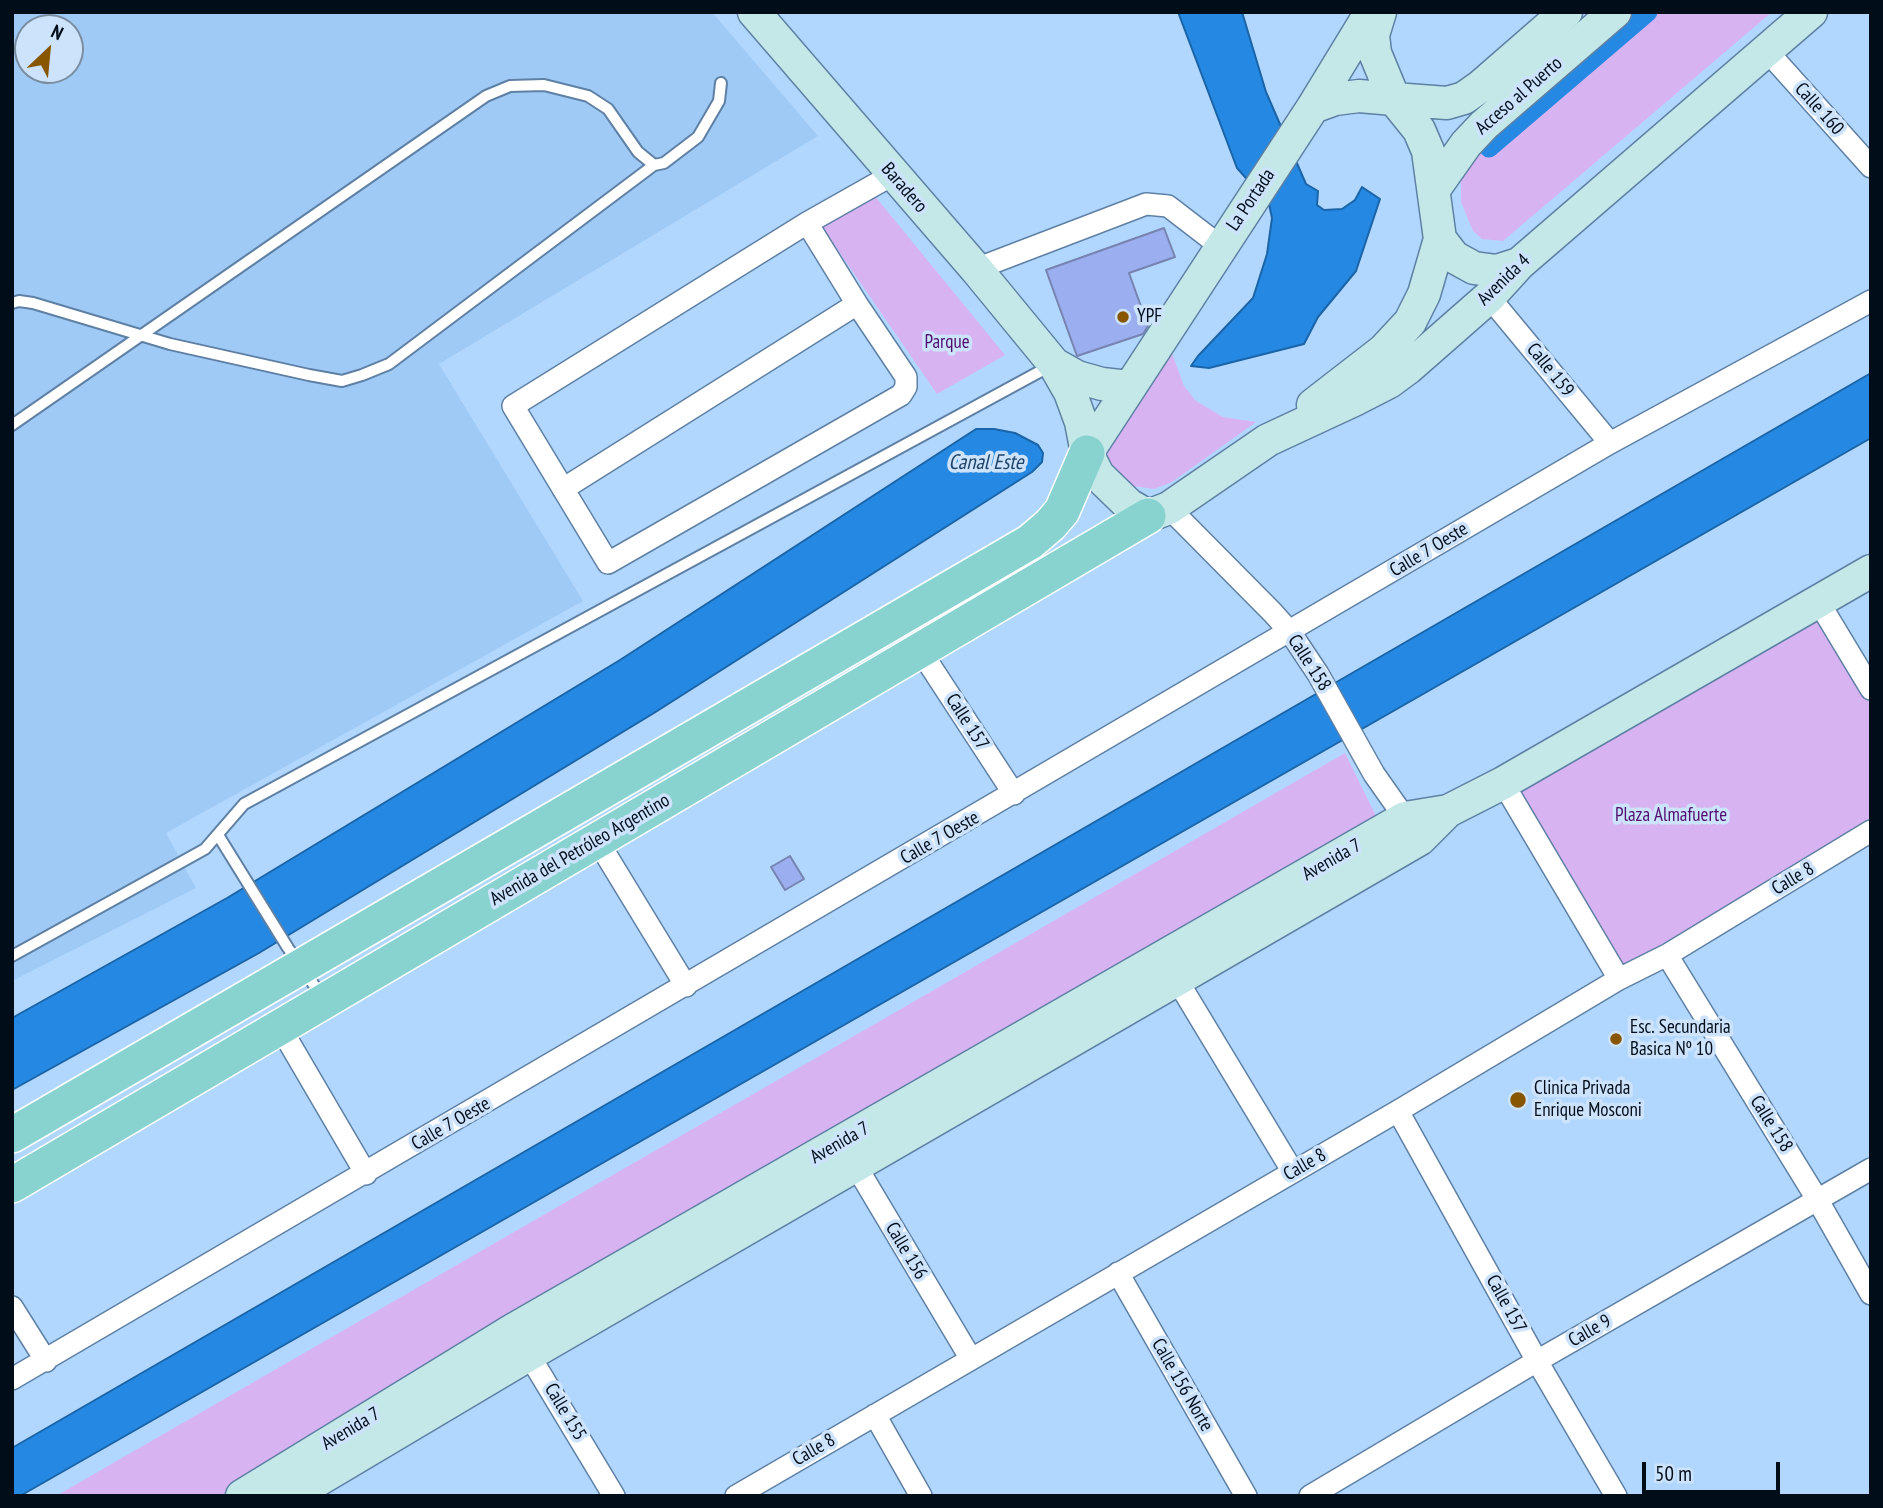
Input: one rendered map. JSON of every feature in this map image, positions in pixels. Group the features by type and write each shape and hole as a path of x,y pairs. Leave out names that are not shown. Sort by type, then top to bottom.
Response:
{"main road":[{"name":"Baradero","path":"754,12 892,175 976,269 1054,364 1070,392 1081,422 1087,453 1098,475 1129,505 1158,512"},
{"name":"La Portada","path":"1087,453 1313,107 1371,12"},
{"path":"1268,440 1384,350 1410,322 1424,294 1440,239 1428,150 1419,130 1394,99 1375,53 1373,35 1380,12"},
{"name":"Acceso al Puerto","path":"1313,107 1335,99 1359,96 1447,103 1464,98 1566,12"},
{"name":"Acceso al Puerto","path":"1435,188 1466,144 1615,12"},
{"name":"Avenida 4","path":"1158,512 1268,440 1390,382 1489,296 1519,264 1811,12"},
{"path":"1440,239 1454,257 1474,268 1497,271 1519,264"},
{"name":"Baradero","path":"1054,364 1077,377 1128,387"},
{"name":"Avenida del Petróleo Argentino","path":"12,1135 294,957 1030,541 1050,526 1062,511 1087,453"},
{"name":"Avenida del Petróleo Argentino","path":"12,1185 1158,512"},
{"name":"Avenida 7","path":"242,1496 522,1342 1413,828 1503,783 1871,570"},
{"name":"Avenida 7","path":"290,1496 522,1342"}],"street":[{"name":"Calle 160","path":"1767,51 1871,167"},
{"path":"807,223 906,377 906,387 901,395 608,563 513,406 807,223 892,175"},
{"path":"976,269 1146,204 1168,206 1220,246"},
{"name":"Calle 159","path":"1489,296 1610,443"},
{"name":"Calle 7 Oeste","path":"12,1379 1610,443 1871,301"},
{"path":"563,489 857,304"},
{"name":"Calle 158","path":"1158,512 1273,613 1290,632 1318,674 1374,774 1413,828"},
{"path":"1818,601 1871,689"},
{"name":"Calle 157","path":"920,650 1014,794"},
{"path":"1503,783 1619,979"},
{"name":"Calle 8","path":"736,1496 1398,1111 1619,979 1667,955 1871,831"},
{"path":"597,840 687,986"},
{"name":"Calle 158","path":"1667,955 1817,1199 1871,1294"},
{"path":"1171,969 1293,1172"},
{"path":"280,1027 366,1174"},
{"name":"Calle 157","path":"1398,1111 1537,1361 1616,1496"},
{"name":"Calle 156","path":"849,1154 971,1359"},
{"name":"Calle 9","path":"1310,1496 1537,1361 1871,1170"},
{"name":"Calle 156 Norte","path":"1118,1273 1246,1496"},
{"path":"12,1307 46,1361"},
{"name":"Calle 155","path":"522,1342 614,1496"},
{"path":"875,1415 920,1496"}],"lane":[{"path":"12,303 33,303 170,344 309,375 342,381 362,375 388,364 654,164 664,163 698,138 719,101 721,83"},
{"path":"12,425 486,96 510,86 544,85 589,96 608,109 638,152 654,164"},
{"path":"12,956 205,849 244,804 1054,364"},
{"path":"218,835 324,1000"}],"shaded area":[{"path":"12,12 712,12 818,136 439,364 583,601 166,833 196,888 12,981"}],"green space":[{"path":"1638,12 1772,12 1503,241 1482,239 1473,231 1461,202 1461,177 1471,155"},
{"name":"Parque","path":"874,195 1005,355 937,394 822,227"},
{"path":"1170,348 1184,386 1196,401 1223,417 1256,422 1172,482 1154,489 1133,486 1112,472 1104,451"},
{"name":"Plaza Almafuerte","path":"1814,611 1871,701 1871,824 1622,969 1514,784"},
{"path":"1345,753 1380,824 221,1496 56,1496"}],"water":[{"path":"1178,12 1242,12 1266,92 1306,184 1318,191 1317,205 1324,210 1342,209 1355,200 1362,187 1380,199 1356,271 1318,317 1304,344 1209,368 1191,366 1253,298 1267,254 1272,218 1269,204 1237,168"},
{"path":"1871,373 1871,438 20,1496 12,1496 12,1448"},
{"name":"Canal Este","path":"976,429 1015,433 1038,445 1043,453 1042,462 1032,472 654,713 259,953 12,1090 12,1018 227,898 620,660"}],"building":[{"path":"1164,228 1175,257 1129,273 1148,326 1143,334 1077,356 1046,270"},
{"path":"790,856 804,879 785,890 771,867"}],"waterway":[{"path":"1489,148 1648,12"}],"place":[{"name":"YPF","path":"1123,317"},
{"name":"Esc. Secundaria Basica Nº 10","path":"1616,1039"},
{"name":"Clinica Privada Enrique Mosconi","path":"1518,1100"}]}
